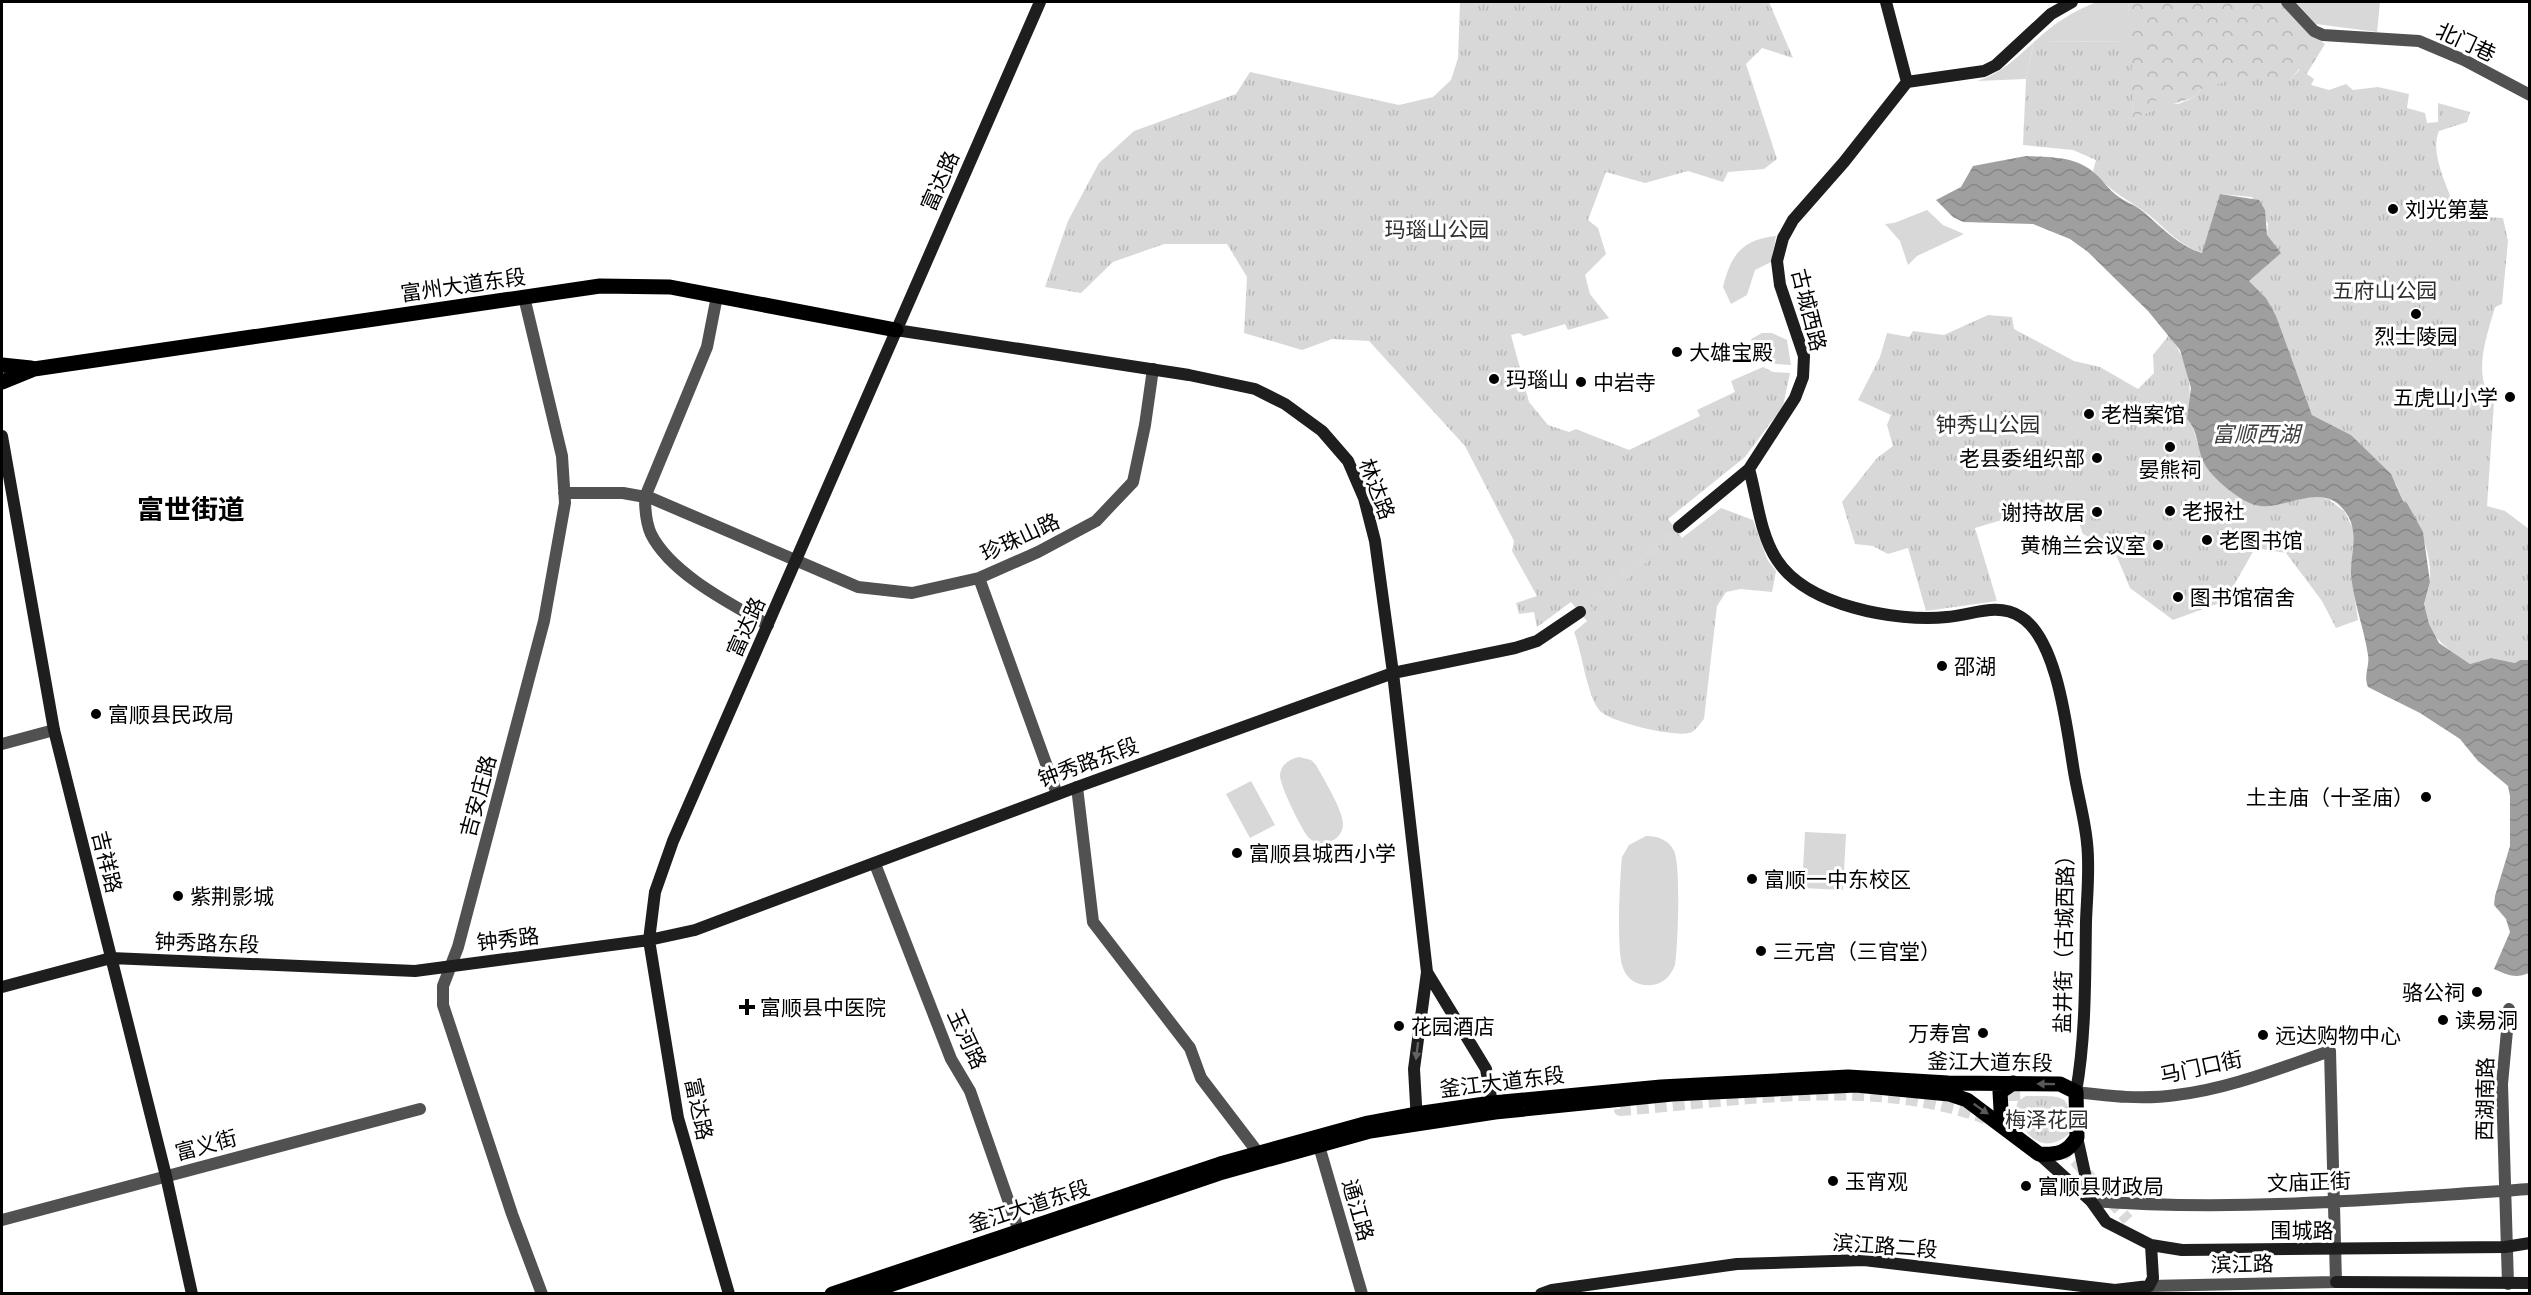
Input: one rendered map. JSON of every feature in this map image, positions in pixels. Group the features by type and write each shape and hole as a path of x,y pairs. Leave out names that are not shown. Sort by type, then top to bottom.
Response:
{"main road":[{"name":"富州大道东段","path":"34,369 600,286 670,287 896,330"},
{"path":"2,365 34,369"},
{"path":"2,382 34,369"},
{"name":"釜江大道东段","path":"832,1293 1259,1154 1492,1103 1661,1087 1848,1077 1948,1083 2060,1084 2076,1092 2077,1137"},
{"path":"2013,1083 2000,1092 1999,1100 2013,1134"},
{"name":"釜江大道东段","path":"1417,1119 1672,1094 1856,1085 1949,1094 1967,1100 2039,1154"},
{"path":"2039,1154 2053,1155 2066,1151 2077,1137"},
{"name":"釜江大道东段","path":"863,1293 1318,1142"}],"street":[{"name":"富达路","path":"729,1293 678,1118 649,940 655,892 673,841 1040,2"},
{"path":"1886,2 1907,82 1984,71 1996,65 2050,14 2072,2"},
{"name":"北门巷","path":"2287,2 2314,31 2323,35 2419,41 2464,60 2529,95"},
{"name":"古城西路","path":"1679,527 1749,469 1790,406 1803,377 1804,356 1799,335 1780,285 1777,261 1783,238 1793,220 1844,162 1907,82"},
{"path":"717,296 706,347 645,497 651,534 673,562 716,594 768,625"},
{"name":"吉安庄路","path":"524,297 562,456 565,503 544,621 458,947 442,986 443,1005 512,1214 542,1293"},
{"name":"林达路","path":"896,330 1153,369 1255,389 1285,404 1322,431 1348,461 1364,498 1375,541 1393,673 1427,972"},
{"name":"珍珠山路","path":"564,493 623,494 645,497 858,587 912,593 979,578 1038,552 1096,521 1133,482 1145,425 1153,369"},
{"name":"吉祥路","path":"2,436 54,730 166,1176 192,1293"},
{"name":"盐井街（古城西路）","path":"1749,469 1768,539 1777,560 1794,578 1815,592 1873,613 1910,618 2008,609 2024,618 2040,638 2058,680 2087,845 2085,1000 2081,1063 2076,1092"},
{"path":"979,578 1057,794"},
{"name":"钟秀路东段","path":"607,946 695,930 1057,794 1393,673 1515,648 1537,641 1580,612"},
{"path":"2,744 54,730"},
{"path":"1077,787 1093,922 1190,1048 1201,1078 1259,1154"},
{"name":"玉河路","path":"875,864 951,1059 970,1091 1019,1231"},
{"name":"钟秀路","path":"415,971 607,946"},
{"name":"钟秀路东段","path":"2,987 111,958 415,971"},
{"path":"1427,972 1486,1069 1492,1103"},
{"path":"1417,1119 1414,1069 1427,972"},
{"name":"西湖南路","path":"2508,1284 2505,1247 2502,1084 2509,1009"},
{"name":"马门口街","path":"2076,1092 2131,1098 2176,1095 2226,1085 2330,1051 2332,1201"},
{"name":"富义街","path":"2,1220 420,1108"},
{"path":"2077,1137 2091,1201"},
{"name":"通江路","path":"1318,1142 1362,1293"},
{"name":"围城路","path":"2039,1154 2091,1201 2106,1222 2151,1245 2182,1250 2505,1247 2529,1243"},
{"name":"文庙正街","path":"2091,1201 2213,1206 2529,1189"},
{"path":"2332,1201 2336,1282 2529,1283"},
{"path":"2149,1286 2153,1278 2151,1245"},
{"name":"滨江路二段","path":"1541,1293 1737,1264 1864,1260 2115,1290 2149,1286"},
{"name":"滨江路","path":"2149,1286 2336,1282"}],"green space":[{"name":"玛瑙山公园","path":"1460,2 1769,2 1793,58 1762,48 1746,64 1777,159 1764,169 1728,172 1723,182 1688,171 1645,183 1606,172 1588,220 1598,228 1606,254 1585,275 1590,294 1609,318 1568,330 1565,324 1524,336 1519,333 1511,335 1529,402 1548,425 1569,432 1576,429 1629,450 1700,416 1697,410 1735,392 1731,381 1763,367 1773,372 1790,373 1783,406 1745,457 1668,519 1682,538 1721,508 1753,520 1767,559 1776,571 1772,592 1741,589 1726,592 1717,606 1704,719 1692,732 1685,734 1645,728 1617,720 1600,711 1588,685 1574,632 1587,621 1571,602 1537,627 1534,612 1519,614 1516,603 1537,596 1512,551 1514,541 1465,446 1369,341 1332,339 1302,350 1244,333 1247,277 1227,244 1164,244 1113,262 1081,293 1045,287 1068,221 1099,163 1134,131 1236,94 1250,72 1399,105 1433,97 1451,80 1458,58"},
{"path":"2097,2 2128,2 2131,42 2035,41 2048,29"},
{"path":"2128,2 2280,2 2305,28 2325,44 2306,75 2299,69 2282,89 2201,89 2193,98 2152,110 2133,120"},
{"path":"2296,2 2380,2 2377,32 2316,24"},
{"name":"五府山公园","path":"2034,41 2131,42 2133,120 2152,110 2152,100 2178,104 2193,98 2201,89 2246,76 2271,77 2282,88 2300,69 2314,79 2311,85 2329,90 2346,84 2353,90 2378,87 2409,94 2407,108 2425,113 2427,123 2438,122 2438,103 2470,112 2467,122 2439,131 2436,148 2452,201 2483,197 2486,217 2503,218 2508,241 2502,304 2495,307 2485,343 2482,368 2487,392 2494,402 2487,506 2505,511 2529,529 2529,660 2520,660 2515,663 2491,658 2470,664 2446,647 2433,633 2425,615 2424,605 2430,582 2429,561 2421,531 2412,512 2407,503 2403,501 2396,484 2351,435 2312,415 2266,298 2249,281 2267,235 2268,224 2252,197 2220,194 2203,253 2177,240 2149,215 2110,188 2093,171 2096,160 2073,150 2023,145 2026,79"},
{"path":"2034,42 2026,79 1977,81 2001,70"},
{"path":"1927,210 1943,225 1964,234 1917,256 1908,265 1900,241 1885,224 1894,223"},
{"path":"1776,236 1771,262 1755,270 1747,295 1731,304 1723,287 1734,258 1746,245"},
{"name":"钟秀山公园","path":"1988,315 2012,317 2014,329 2074,361 2100,367 2138,389 2154,373 2153,355 2169,335 2181,354 2188,375 2190,397 2187,419 2192,425 2204,463 2230,491 2259,506 2315,496 2328,499 2344,511 2354,530 2351,574 2358,620 2336,628 2322,601 2286,553 2255,548 2225,601 2173,620 2130,588 2114,550 2083,534 2079,523 2041,513 2039,509 1975,528 1997,601 1926,611 1908,548 1888,554 1873,546 1855,544 1842,502 1877,458 1893,446 1887,425 1891,415 1858,400 1880,357 1887,333 1909,337 1913,331 1944,335"},
{"path":"1762,333 1772,333 1787,340 1791,365 1776,364 1758,356 1751,339"},
{"path":"1299,757 1311,760 1316,765 1340,811 1342,830 1331,842 1319,843 1309,838 1296,817 1283,788 1280,775 1282,768 1289,761"},
{"path":"1251,781 1275,825 1250,838 1226,794"},
{"path":"1805,832 1846,834 1843,890 1802,888"},
{"path":"1646,836 1663,839 1674,851 1678,872 1678,924 1675,965 1663,981 1643,985 1634,982 1623,968 1619,931 1622,857 1629,845"},
{"name":"梅泽花园","path":"2026,1096 2049,1096 2063,1099 2069,1110 2069,1134 2051,1143 2043,1143 2029,1135 2015,1110 2018,1101"}],"water":[{"name":"富顺西湖","path":"2026,156 2060,158 2085,166 2115,194 2142,211 2186,246 2202,253 2220,194 2259,200 2265,210 2267,235 2281,253 2249,281 2266,298 2276,316 2312,415 2351,435 2391,474 2403,501 2407,503 2423,532 2430,582 2424,604 2429,624 2439,643 2470,664 2491,658 2515,663 2520,660 2529,660 2529,973 2515,976 2494,969 2510,932 2506,919 2494,905 2510,846 2508,786 2478,761 2460,739 2420,713 2368,687 2366,679 2368,655 2351,575 2354,538 2348,516 2339,505 2329,499 2307,498 2271,506 2260,506 2244,500 2227,489 2212,475 2203,461 2193,428 2187,419 2191,388 2180,350 2148,311 2088,252 2070,239 2033,224 1963,222 1953,217 1936,200 1961,187 1973,166"}],"tunnel":[{"path":"1580,612 1679,527"},
{"path":"2014,1089 2015,1128 2021,1133"},
{"path":"1618,1091 1620,1110 1757,1098 1850,1095 1896,1098 1941,1105 1985,1118"},
{"path":"2063,1147 2128,1220"}],"place":[{"name":"刘光第墓","path":"2393,209"},
{"name":"烈士陵园","path":"2416,314"},
{"name":"大雄宝殿","path":"1677,352"},
{"name":"玛瑙山","path":"1494,379"},
{"name":"中岩寺","path":"1581,382"},
{"name":"五虎山小学","path":"2510,397"},
{"name":"老档案馆","path":"2089,414"},
{"name":"晏熊祠","path":"2170,447"},
{"name":"老县委组织部","path":"2097,458"},
{"name":"老报社","path":"2170,511"},
{"name":"谢持故居","path":"2097,512"},
{"name":"老图书馆","path":"2207,540"},
{"name":"黄桷兰会议室","path":"2158,545"},
{"name":"图书馆宿舍","path":"2178,597"},
{"name":"邵湖","path":"1942,666"},
{"name":"富顺县民政局","path":"96,714"},
{"name":"土主庙（十圣庙）","path":"2426,797"},
{"name":"富顺县城西小学","path":"1237,853"},
{"name":"富顺一中东校区","path":"1752,879"},
{"name":"紫荆影城","path":"178,896"},
{"name":"三元宫（三官堂）","path":"1761,951"},
{"name":"骆公祠","path":"2477,992"},
{"name":"富顺县中医院","path":"747,1007"},
{"name":"读易洞","path":"2443,1020"},
{"name":"花园酒店","path":"1399,1026"},
{"name":"万寿宫","path":"1983,1033"},
{"name":"远达购物中心","path":"2263,1035"},
{"name":"玉宵观","path":"1833,1181"},
{"name":"富顺县财政局","path":"2026,1186"}],"district":[{"name":"富世街道","path":"191,509"}]}
